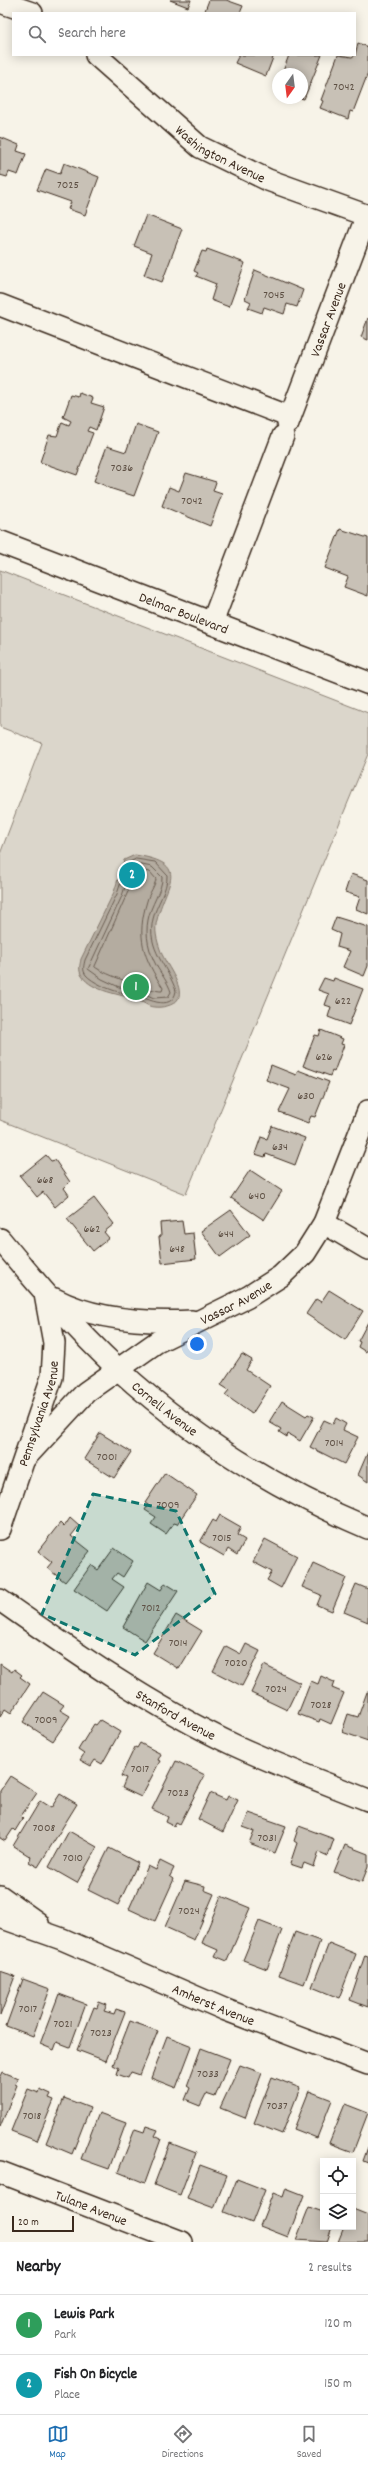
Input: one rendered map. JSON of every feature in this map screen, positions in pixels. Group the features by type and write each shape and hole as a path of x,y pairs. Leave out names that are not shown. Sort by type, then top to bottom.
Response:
{"main road":[{"name":"Delmar Boulevard","path":"0,542 368,683"}],"street":[{"path":"0,2 29,12"},
{"name":"Washington Avenue","path":"97,56 200,147 268,180 367,216"},
{"name":"Vassar Avenue","path":"212,623 367,216"},
{"path":"0,305 287,425"},
{"name":"Vassar Avenue","path":"25,1458 86,1392 157,1342 198,1320 248,1297 281,1276 305,1253 324,1223 368,1111"},
{"path":"324,1223 368,1249"},
{"name":"Cornell Avenue","path":"0,1239 45,1294 118,1369 167,1410 221,1450 337,1515 368,1528"},
{"path":"45,1294 67,1306 121,1317 158,1322 198,1320"},
{"name":"Pennsylvania Avenue","path":"0,1529 52,1377 54,1343 45,1294"},
{"name":"Stanford Avenue","path":"0,1600 50,1635 170,1711 233,1744 368,1800"},
{"name":"Amherst Avenue","path":"0,1896 62,1939"},
{"name":"Amherst Avenue","path":"0,1917 62,1939 226,2010 368,2064"},
{"name":"Tulane Avenue","path":"0,2172 182,2242"}],"highlighted area":[{"path":"93,1494 176,1511 215,1594 135,1655 42,1614"}],"shaded area":[{"path":"0,570 368,713 368,754 186,1194 0,1120 0,854 42,743 0,727"}],"water":[{"path":"135,855 153,859 164,864 170,870 171,877 169,886 157,920 156,931 162,955 176,981 179,988 179,994 178,999 174,1003 164,1007 152,1007 131,998 100,989 87,981 80,972 81,959 114,892 124,860"}],"building":[{"path":"170,0 191,0 188,7"},
{"path":"209,0 226,0 243,6 240,12 204,12"},
{"path":"358,43 368,47 368,73 353,112 350,111 348,119 320,108 323,101 321,100 338,56 356,56"},
{"path":"238,56 274,56 266,76 235,63"},
{"path":"289,56 322,56 308,89 308,68 284,68"},
{"path":"0,137 19,145 17,151 26,154 18,175 9,172 7,177 0,175"},
{"path":"64,163 99,177 85,215 68,209 71,202 37,190 46,169 60,174"},
{"path":"146,215 182,229 162,282 144,275 152,253 134,246"},
{"path":"207,249 245,263 229,307 211,300 216,284 196,276 198,273 194,271 202,251 206,252"},
{"path":"255,270 303,290 297,307 287,304 284,314 264,307 262,313 248,308 251,302 245,299"},
{"path":"368,318 368,340 361,337"},
{"path":"80,393 93,398 91,403 104,407 96,430 89,427 87,431 93,433 77,475 40,462 49,435 57,436 62,422 69,425 71,421 63,417 71,395 79,397"},
{"path":"136,424 158,432 134,496 106,487 94,481 107,446 126,452"},
{"path":"186,473 216,482 213,491 222,494 210,526 162,506 169,487 179,491"},
{"path":"340,529 368,538 368,596 344,587 348,577 325,568"},
{"path":"351,874 368,880 368,914 356,909 360,897 345,892"},
{"path":"336,917 368,927 368,966 364,976 343,967 350,951 337,947 340,934 331,930"},
{"path":"324,978 333,981 334,978 363,989 349,1025 328,1017 331,1007 325,1005 329,994 318,990"},
{"path":"321,1030 343,1039 341,1044 344,1045 334,1072 332,1071 330,1076 303,1066 315,1035 319,1036"},
{"path":"271,1065 296,1075 298,1070 329,1082 315,1117 311,1116 308,1123 279,1112 290,1089 266,1080"},
{"path":"272,1126 305,1138 295,1165 266,1154 265,1157 255,1154 261,1137 267,1139"},
{"path":"46,1155 51,1161 55,1160 70,1182 64,1188 69,1195 55,1207 43,1192 37,1197 20,1176"},
{"path":"250,1170 282,1191 264,1220 231,1198"},
{"path":"94,1198 114,1224 104,1232 109,1238 93,1251 67,1219"},
{"path":"231,1210 250,1235 220,1257 201,1231"},
{"path":"182,1221 184,1234 193,1233 196,1259 162,1263 159,1237 161,1236 160,1223"},
{"path":"329,1290 363,1311 345,1340 306,1314 316,1299 321,1302"},
{"path":"368,1322 368,1348 366,1352 358,1347 360,1342 358,1341"},
{"path":"242,1354 252,1360 246,1370 270,1386 252,1414 225,1395 229,1390 221,1385"},
{"path":"282,1401 306,1416 308,1414 314,1417 300,1441 288,1434 287,1437 279,1432 281,1429 269,1422"},
{"path":"336,1418 346,1424 343,1430 358,1437 344,1464 310,1447 324,1420 333,1424"},
{"path":"100,1433 131,1452 114,1478 84,1459"},
{"path":"368,1452 368,1482 358,1475"},
{"path":"165,1473 197,1495 177,1524 174,1523 166,1534 151,1524 156,1517 145,1510 148,1505 145,1503"},
{"path":"220,1515 241,1527 237,1535 245,1540 237,1555 228,1549 224,1556 200,1542 213,1520 216,1522"},
{"path":"70,1518 79,1526 71,1536 90,1551 65,1582 47,1568 52,1562 38,1551 60,1523 64,1527"},
{"path":"265,1539 297,1556 281,1588 267,1580 272,1572 253,1562"},
{"path":"114,1548 133,1561 123,1577 117,1573 112,1579 124,1587 107,1611 74,1589 91,1565 98,1570"},
{"path":"313,1563 346,1578 332,1611 317,1605 321,1595 302,1587"},
{"path":"148,1582 161,1590 165,1583 178,1591 145,1641 123,1627"},
{"path":"356,1584 368,1589 368,1622 344,1612"},
{"path":"176,1615 202,1631 179,1669 153,1653"},
{"path":"246,1644 260,1651 242,1686 213,1671 226,1646 241,1654"},
{"path":"0,1664 12,1672 14,1669 22,1675 20,1677 30,1684 11,1713 5,1709 0,1717"},
{"path":"264,1665 300,1683 287,1710 251,1693"},
{"path":"321,1676 334,1682 332,1688 344,1693 331,1724 320,1719 319,1722 298,1714 311,1681 318,1684"},
{"path":"43,1692 64,1705 60,1710 70,1716 53,1741 23,1722"},
{"path":"367,1692 368,1741 342,1732 348,1714 358,1717"},
{"path":"100,1720 120,1732 102,1764 95,1760 91,1766 80,1760 84,1754 78,1750 94,1724 96,1725"},
{"path":"140,1743 161,1754 158,1760 160,1761 141,1797 122,1788 126,1778 121,1776 135,1747 137,1748"},
{"path":"176,1761 205,1775 180,1824 176,1822 174,1826 166,1822 168,1817 152,1809"},
{"path":"10,1776 37,1793 21,1816 23,1818 15,1831 13,1829 5,1841 0,1838 0,1791"},
{"path":"210,1793 226,1800 228,1796 238,1800 223,1832 198,1819"},
{"path":"60,1794 77,1804 38,1867 29,1862 31,1857 13,1846 40,1801 51,1808"},
{"path":"249,1813 286,1826 275,1853 249,1843 254,1831 243,1827"},
{"path":"299,1826 334,1839 328,1856 319,1852 314,1867 304,1863 302,1868 290,1864 297,1843 294,1841"},
{"path":"69,1831 97,1847 77,1883 49,1867"},
{"path":"345,1845 368,1854 368,1867 362,1882 334,1872"},
{"path":"109,1848 138,1863 118,1905 88,1890"},
{"path":"160,1861 174,1868 170,1876 174,1879 155,1921 129,1909 148,1866 156,1870"},
{"path":"185,1881 205,1886 204,1890 214,1894 194,1940 165,1927"},
{"path":"221,1896 250,1908 227,1961 215,1956 218,1950 202,1943"},
{"path":"259,1921 282,1930 267,1969 243,1960"},
{"path":"295,1932 320,1941 304,1984 279,1975"},
{"path":"329,1943 356,1954 339,1998 312,1987"},
{"path":"365,1955 368,1956 368,2007 350,2000"},
{"path":"0,1971 15,1976 0,2016"},
{"path":"23,1979 50,1989 33,2036 6,2026"},
{"path":"59,1994 86,2004 70,2047 57,2042 54,2050 40,2044"},
{"path":"99,2002 107,2005 104,2011 114,2014 116,2009 125,2012 106,2061 77,2050 94,2007 97,2008"},
{"path":"130,2021 158,2031 140,2075 131,2072 128,2078 117,2074 119,2068 113,2065"},
{"path":"167,2036 192,2046 176,2088 151,2078"},
{"path":"201,2048 230,2059 215,2097 206,2094 200,2106 185,2100 190,2088 187,2086"},
{"path":"240,2065 262,2073 245,2118 220,2108"},
{"path":"3,2072 18,2078 15,2084 17,2085 0,2127 0,2078"},
{"path":"272,2077 300,2088 282,2134 254,2123"},
{"path":"28,2089 39,2093 40,2089 51,2094 49,2098 54,2100 37,2141 11,2131"},
{"path":"309,2091 332,2100 317,2138 294,2129"},
{"path":"64,2098 90,2108 72,2154 46,2143"},
{"path":"345,2104 368,2113 353,2152 329,2143"},
{"path":"99,2113 126,2123 109,2169 81,2159"},
{"path":"146,2126 158,2130 155,2136 161,2139 145,2183 118,2172 135,2129 144,2132"},
{"path":"170,2143 196,2153 180,2195 154,2185"},
{"path":"368,2147 368,2163 363,2161"},
{"path":"200,2165 227,2175 214,2208 187,2198"},
{"path":"237,2179 265,2190 252,2223 224,2212"},
{"path":"286,2188 304,2195 288,2237 260,2226 273,2193 283,2197"},
{"path":"309,2207 320,2211 320,2230 331,2230 327,2242 296,2240"},
{"path":"356,2210 368,2215 368,2242 338,2242 343,2230 356,2230"}],"place":[{"name":"Fish On Bicycle","path":"132,875"},
{"name":"Lewis Park","path":"136,987"}]}
